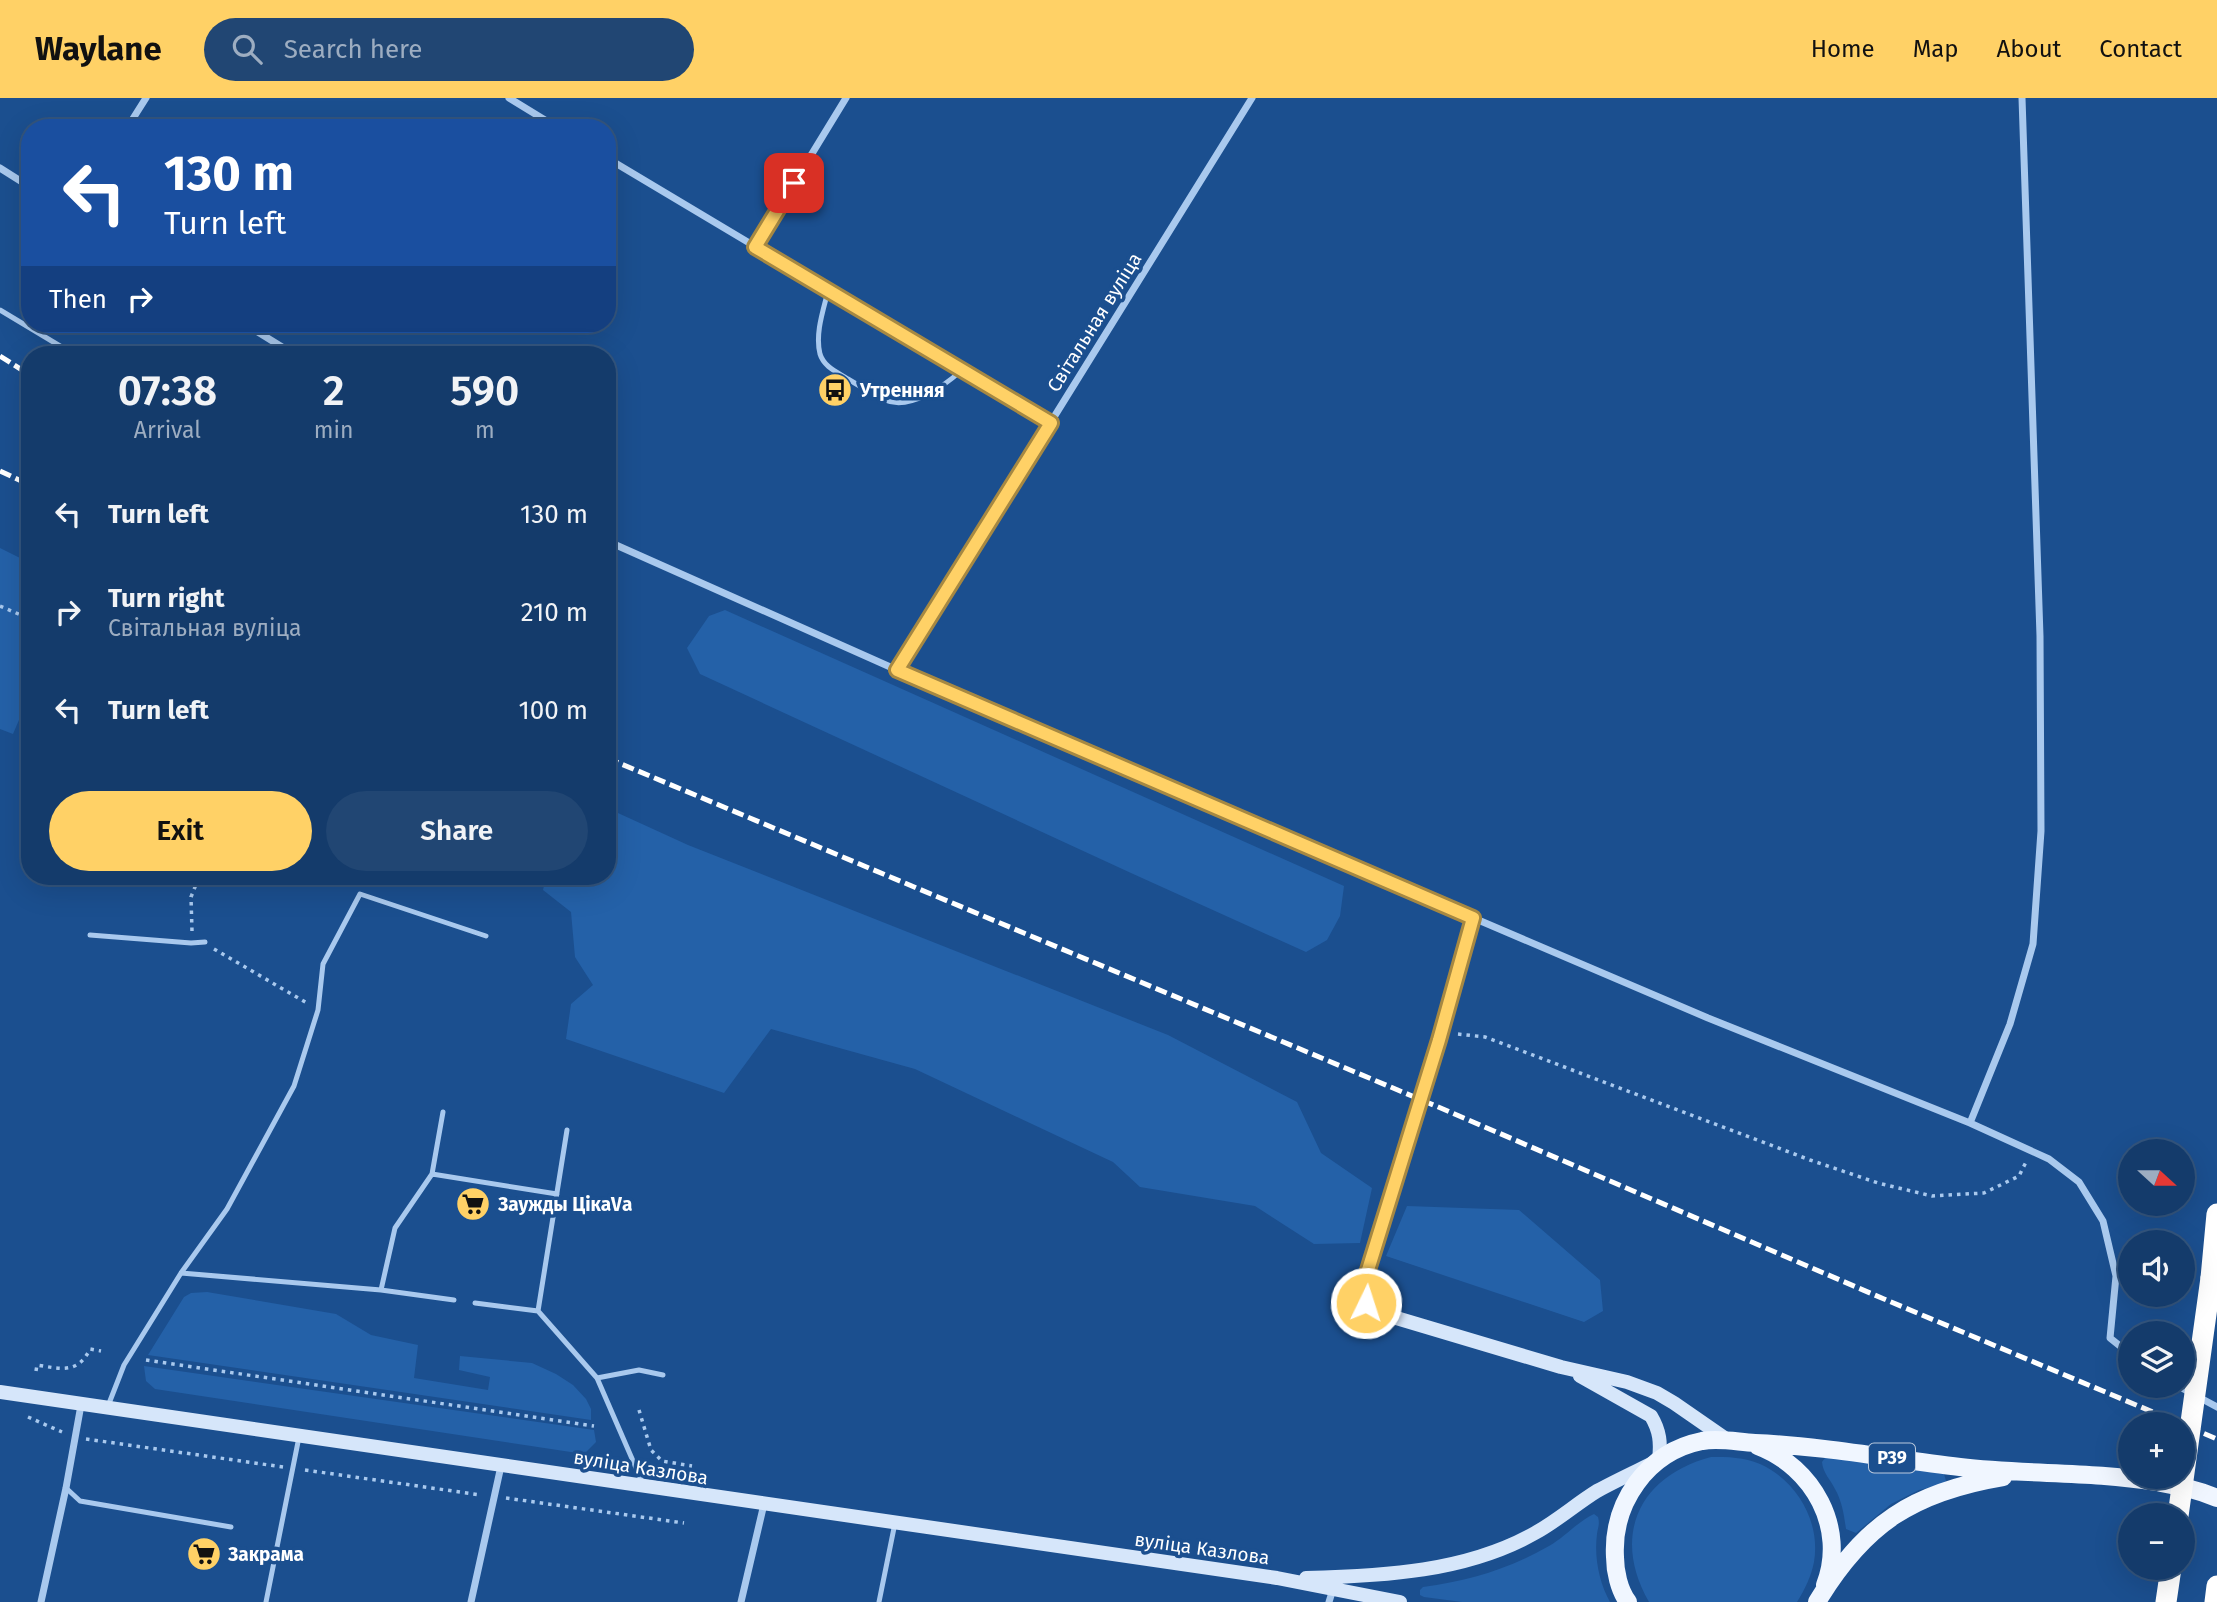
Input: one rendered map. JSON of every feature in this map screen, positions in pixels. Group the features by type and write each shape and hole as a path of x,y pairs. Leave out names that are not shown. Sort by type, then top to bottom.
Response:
{"highway":[{"path":"2180,1503 2211,1278 2217,1214"},
{"path":"2215,1602 2217,1588"}],"main road":[{"path":"1473,918 1439,1040 1364,1283 1366,1303 1393,1317 1561,1367 1627,1381 1657,1393 1727,1440"},
{"path":"1276,1578 1371,1577 1461,1562 1500,1550 1535,1533 1598,1491 1659,1460 1661,1441 1657,1425 1651,1416 1561,1367"},
{"name":"вуліца Казлова","path":"0,1392 1276,1578"},
{"name":"Р39","path":"1628,1602 1615,1569 1614,1538 1622,1508 1637,1481 1659,1460 1680,1448 1703,1441 1804,1445 1963,1468 2096,1474 2199,1489 2217,1498"},
{"name":"Р39","path":"1750,1443 1773,1451 1793,1465 1809,1482 1822,1503 1832,1550 1829,1575 1819,1600"},
{"name":"Р39","path":"1819,1600 1848,1557 1871,1532 1903,1509 1928,1497 1980,1481 2034,1472"},
{"path":"1276,1578 1331,1595 1399,1602"}],"street":[{"path":"133,119 146,98"},
{"path":"509,98 543,119"},
{"path":"755,247 846,98"},
{"name":"Світальная вуліца","path":"897,670 1252,98"},
{"path":"1970,1124 2010,1024 2033,944 2041,831 2040,636 2022,98"},
{"path":"616,163 1051,423"},
{"path":"0,168 21,181"},
{"path":"260,333 280,346"},
{"path":"616,545 897,670 1473,918 2049,1158 2079,1182 2104,1221 2116,1276 2110,1338 2118,1344"},
{"path":"2195,1395 2217,1407"},
{"path":"41,1602 81,1405"},
{"path":"471,1602 501,1466"},
{"path":"741,1602 764,1504"}],"lane":[{"path":"828,291 819,343 822,358 831,369 886,401 896,402 927,395 962,370"},
{"path":"0,310 21,323"},
{"path":"38,333 60,346"},
{"path":"107,1409 124,1365 181,1273 227,1209 294,1086 318,1010 323,964 360,894 486,936"},
{"path":"90,935 205,942"},
{"path":"381,1290 395,1228 432,1174 443,1112"},
{"path":"538,1311 567,1130"},
{"path":"432,1174 556,1194"},
{"path":"181,1273 381,1290 454,1300"},
{"path":"475,1303 538,1311 597,1378 644,1486"},
{"path":"597,1378 639,1370 663,1375"},
{"path":"266,1602 299,1437"},
{"path":"66,1488 80,1501 232,1527"},
{"path":"879,1602 895,1523"}],"path":[{"path":"0,606 21,615"},
{"path":"196,885 191,897 192,931 205,942 318,1010"},
{"path":"1439,1040 1449,1034 1485,1037 1810,1160 1878,1183 1932,1196 1984,1193 2019,1176 2031,1151"},
{"path":"36,1371 37,1365 72,1367 84,1360 90,1349 101,1351"},
{"path":"146,1360 594,1426"},
{"path":"639,1410 651,1450 662,1461 692,1466"},
{"path":"27,1418 75,1437 684,1522"}],"shaded area":[{"path":"0,548 21,558 21,715 13,734 0,729"},
{"path":"725,610 1344,886 1340,916 1327,940 1306,952 700,674 687,648 709,616"},
{"path":"616,812 688,845 1168,1035 1297,1102 1321,1153 1372,1188 1360,1243 1314,1244 1255,1206 1140,1187 1113,1162 915,1069 771,1029 724,1093 566,1039 571,1004 593,985 575,957 571,912 543,890 544,885 616,885"},
{"path":"1407,1206 1519,1210 1600,1280 1603,1311 1584,1322 1386,1256"},
{"path":"207,1292 336,1314 371,1335 418,1345 414,1378 488,1390 490,1377 459,1370 460,1356 532,1363 573,1385 586,1399 591,1409 591,1420 148,1355 184,1297 191,1293"},
{"path":"144,1366 594,1430 596,1442 584,1454 155,1389 146,1381"},
{"path":"1711,1457 1730,1457 1760,1464 1785,1480 1803,1504 1814,1532 1815,1547 1811,1573 1797,1602 1649,1602 1638,1578 1633,1554 1633,1532 1639,1512 1650,1494 1666,1478 1686,1466"},
{"path":"1830,1457 1944,1474 1946,1481 1919,1490 1891,1504 1856,1533 1846,1529 1839,1498 1824,1469 1822,1462"},
{"path":"1594,1514 1599,1522 1596,1543 1598,1569 1610,1602 1462,1602 1420,1595 1423,1587 1472,1577 1519,1561 1555,1542"}],"railway":[{"path":"0,356 21,369"},
{"path":"0,471 21,481"},
{"path":"616,762 1443,1109 2217,1439"}],"place":[{"name":"Утренняя","path":"835,390"},
{"name":"Заужды ЦікаVа","path":"473,1204"},
{"name":"Закрама","path":"204,1554"}],"route":[{"path":"794,183 755,247 1051,423 897,670 1473,918 1439,1040 1364,1283 1366,1303"}]}
